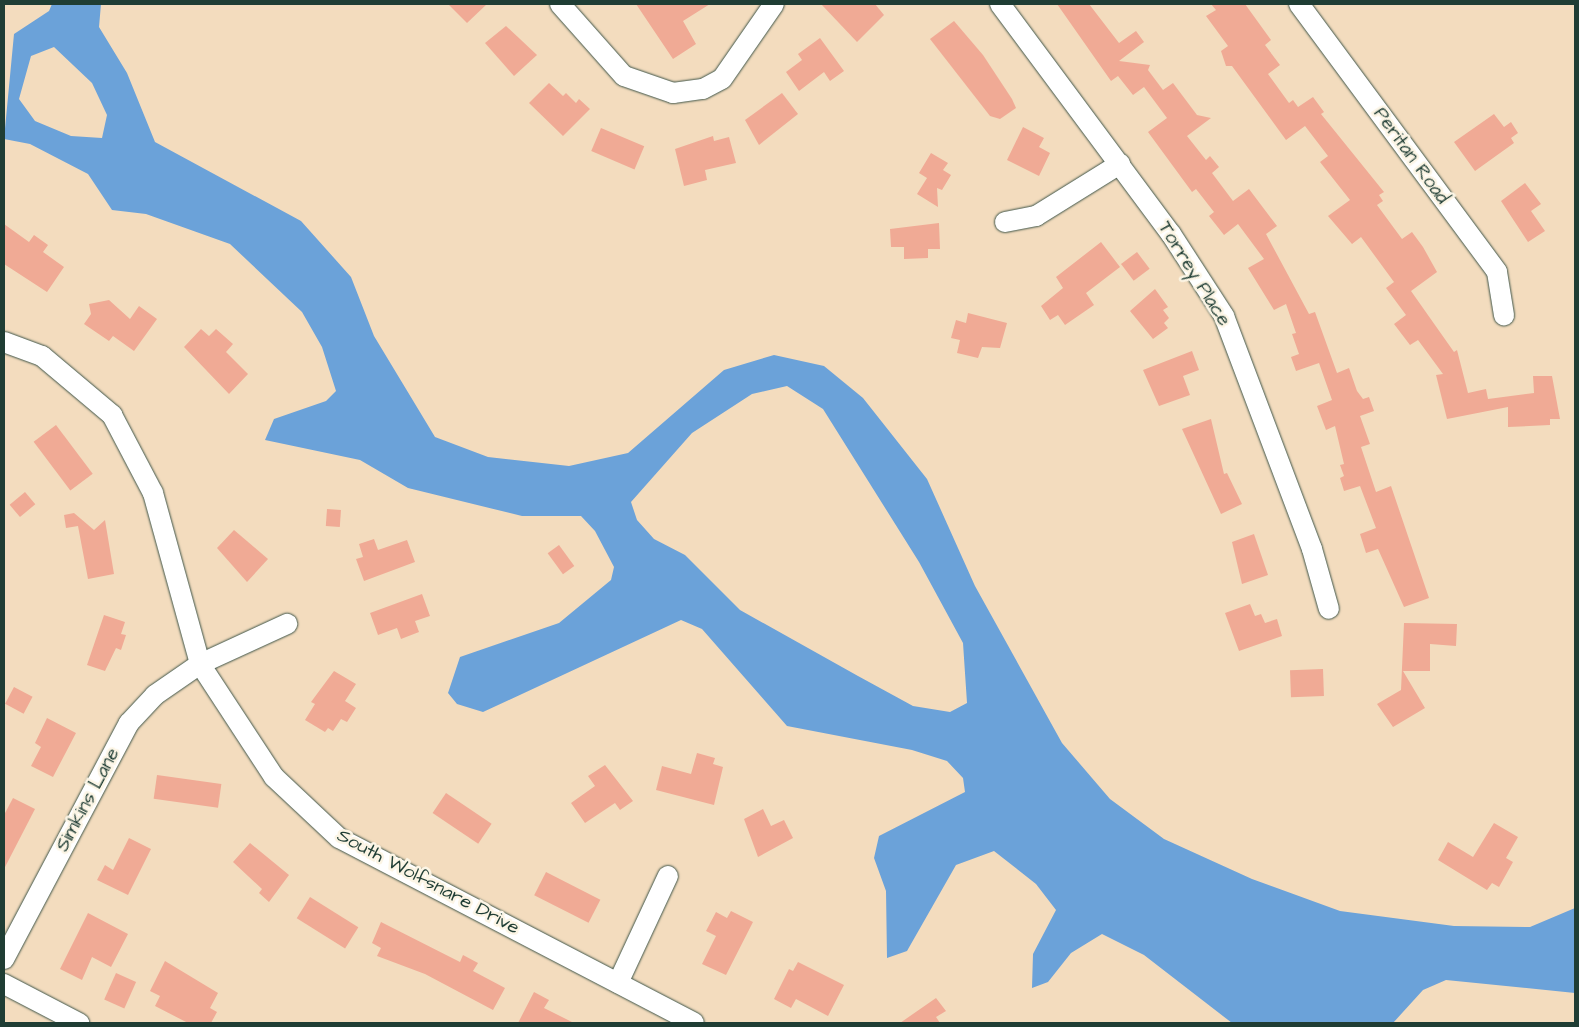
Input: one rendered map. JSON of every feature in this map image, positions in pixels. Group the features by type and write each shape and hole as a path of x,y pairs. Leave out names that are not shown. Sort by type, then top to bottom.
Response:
{"street":[{"path":"560,4 624,76 673,93 703,89 722,79 774,4"},
{"name":"Torrey Place","path":"1000,4 1120,164 1224,316 1312,549 1329,609"},
{"name":"Peritan Road","path":"1299,4 1497,272 1504,315"},
{"path":"1005,222 1036,216 1120,164"},
{"name":"South Wolfsnare Drive","path":"4,342 42,356 112,415 153,493 200,664 274,777 339,838 694,1023"},
{"name":"Simkins Lane","path":"4,959 130,723 155,695 200,664 287,624"},
{"path":"618,983 668,876"},
{"path":"4,984 79,1023"}],"water":[{"path":"52,4 101,4 99,27 127,73 155,142 301,221 351,277 374,336 435,437 488,457 569,466 628,453 724,370 774,355 824,366 863,398 927,479 975,586 1062,743 1110,799 1164,839 1252,879 1340,911 1454,926 1530,927 1575,908 1575,993 1446,980 1423,990 1393,1023 1232,1023 1144,955 1102,934 1071,953 1048,982 1032,988 1033,954 1056,910 1036,884 994,851 956,865 907,951 887,958 886,891 874,858 879,836 965,792 963,778 947,761 912,750 787,726 702,629 681,620 483,712 457,704 448,693 460,657 559,623 611,580 614,567 595,531 581,516 522,516 408,488 360,460 265,440 274,419 326,401 336,391 322,347 302,312 230,244 146,214 112,210 88,174 30,144 4,139 14,34 49,11","holes":["54,47 92,83 107,115 102,138 71,136 35,121 19,99 31,56","787,386 823,409 919,562 963,643 967,703 950,712 913,706 858,676 740,610 685,555 654,539 637,520 631,502 692,433 752,394"]}],"building":[{"path":"448,4 487,4 467,23"},
{"path":"636,4 710,4 683,21 696,44 673,59"},
{"path":"821,4 875,4 884,15 857,42"},
{"path":"1057,4 1089,4 1119,43 1136,31 1144,42 1119,61 1150,65 1148,70 1163,90 1173,83 1197,115 1211,118 1187,136 1206,160 1210,156 1219,167 1212,173 1233,201 1249,189 1277,226 1266,234 1309,314 1315,312 1337,373 1349,368 1357,391 1363,399 1369,397 1374,411 1360,416 1370,444 1361,447 1376,492 1391,486 1429,598 1404,607 1378,549 1366,553 1360,534 1376,528 1360,486 1344,491 1340,478 1344,476 1340,465 1344,464 1335,426 1326,430 1317,406 1332,400 1319,363 1296,371 1291,357 1299,354 1292,334 1296,333 1286,304 1274,310 1248,268 1264,259 1238,224 1224,235 1209,216 1214,212 1196,189 1192,192 1148,132 1167,118 1144,87 1133,95 1118,76 1111,81"},
{"path":"1211,4 1245,4 1271,40 1265,45 1280,65 1268,74 1289,103 1293,100 1298,107 1313,97 1324,112 1321,114 1384,192 1379,195 1383,201 1377,205 1402,239 1412,232 1423,247 1437,272 1411,291 1454,352 1457,350 1468,393 1486,389 1488,399 1534,393 1533,376 1552,376 1560,419 1550,419 1550,425 1508,427 1508,407 1447,419 1436,375 1443,374 1418,340 1410,345 1394,324 1406,315 1386,288 1394,282 1361,237 1352,244 1328,216 1350,200 1320,162 1328,156 1305,126 1286,140 1232,66 1226,66 1221,51 1228,46 1206,16 1216,10"},
{"path":"954,21 983,55 1012,99 1016,108 1000,119 990,116 930,39"},
{"path":"506,26 537,55 514,76 485,43"},
{"path":"820,38 844,71 830,81 824,72 799,91 786,72 802,60 798,54"},
{"path":"549,83 563,96 566,93 576,103 579,99 590,109 563,136 529,103"},
{"path":"782,93 798,114 759,145 745,120"},
{"path":"1494,114 1504,127 1511,122 1518,133 1511,138 1514,143 1475,171 1454,142"},
{"path":"1023,127 1044,138 1039,147 1050,153 1039,176 1007,160"},
{"path":"601,128 644,146 634,169 591,151"},
{"path":"713,136 714,141 729,137 736,163 705,170 707,180 684,186 675,149"},
{"path":"931,153 948,163 943,170 951,175 942,190 937,188 938,207 917,194 927,178 919,173"},
{"path":"1525,183 1541,204 1531,211 1545,231 1528,242 1501,201"},
{"path":"939,223 940,249 928,249 928,258 904,259 904,247 891,247 890,229"},
{"path":"4,224 29,242 34,235 48,245 43,252 64,267 47,292 4,264"},
{"path":"1101,242 1120,267 1086,293 1094,305 1065,325 1058,315 1050,320 1041,306 1063,288 1056,277"},
{"path":"1137,252 1150,269 1134,281 1121,264"},
{"path":"1155,289 1168,307 1163,310 1169,318 1164,323 1168,328 1153,339 1130,311"},
{"path":"109,300 130,319 139,306 157,319 134,351 113,336 109,341 84,324 91,314 89,304"},
{"path":"968,313 1007,323 1000,348 982,347 978,358 957,353 960,340 951,338 956,320 966,323"},
{"path":"201,329 209,336 216,329 233,344 226,352 248,374 229,394 184,347"},
{"path":"1192,351 1199,370 1183,376 1190,395 1159,406 1143,370"},
{"path":"1211,419 1224,474 1227,473 1242,504 1221,514 1182,429"},
{"path":"56,425 93,474 70,491 34,442"},
{"path":"25,492 35,504 20,517 10,505"},
{"path":"327,509 341,510 340,527 326,526"},
{"path":"74,513 94,530 105,520 114,574 88,579 78,526 66,528 64,515"},
{"path":"234,530 268,559 247,582 217,548"},
{"path":"1254,534 1268,575 1242,584 1232,542"},
{"path":"374,539 378,550 407,540 415,562 364,581 356,559 363,557 359,544"},
{"path":"559,545 574,566 563,574 548,553"},
{"path":"422,594 430,616 415,621 419,632 401,639 397,628 378,635 370,613"},
{"path":"1250,604 1255,616 1261,614 1265,623 1277,619 1282,636 1239,651 1225,613"},
{"path":"104,615 125,622 121,634 126,635 121,650 116,648 105,671 87,665"},
{"path":"1404,623 1457,624 1456,646 1430,644 1430,671 1403,671 1425,708 1393,727 1377,704 1401,690"},
{"path":"1323,669 1324,696 1291,697 1290,670"},
{"path":"334,671 356,684 345,701 356,708 347,722 341,719 333,731 328,728 325,732 305,720 315,704 311,702"},
{"path":"14,687 33,697 24,714 5,704"},
{"path":"47,718 76,733 53,777 31,766 41,747 35,743"},
{"path":"697,753 715,758 713,764 723,767 714,805 656,790 662,766 691,774"},
{"path":"605,765 633,801 620,810 615,803 585,823 571,803 595,786 588,776"},
{"path":"157,775 221,784 218,808 154,799"},
{"path":"446,793 492,824 478,844 433,813"},
{"path":"13,798 35,809 4,869 4,815"},
{"path":"763,809 771,826 784,820 793,838 758,857 744,819"},
{"path":"1494,823 1518,837 1506,858 1513,862 1499,887 1492,883 1487,890 1438,860 1448,842 1473,857"},
{"path":"129,838 151,849 128,895 97,880 105,865 113,870"},
{"path":"250,843 289,875 269,902 259,893 262,889 233,862"},
{"path":"546,872 600,900 589,923 534,895"},
{"path":"310,897 358,927 345,948 297,918"},
{"path":"731,911 753,922 726,975 702,964 716,936 706,931 716,912 727,918"},
{"path":"88,913 128,934 111,967 92,957 82,980 60,969"},
{"path":"381,922 460,962 463,955 478,963 473,971 505,988 493,1010 425,974 377,956 381,948 372,943"},
{"path":"165,961 218,993 210,1008 217,1012 211,1023 188,1023 155,1006 160,996 150,991"},
{"path":"798,962 844,985 828,1016 796,999 791,1008 774,999 789,969 793,971"},
{"path":"116,973 136,982 124,1008 104,999"},
{"path":"534,992 549,1000 544,1008 574,1023 518,1023"},
{"path":"936,998 946,1011 936,1017 940,1023 900,1023"}]}
